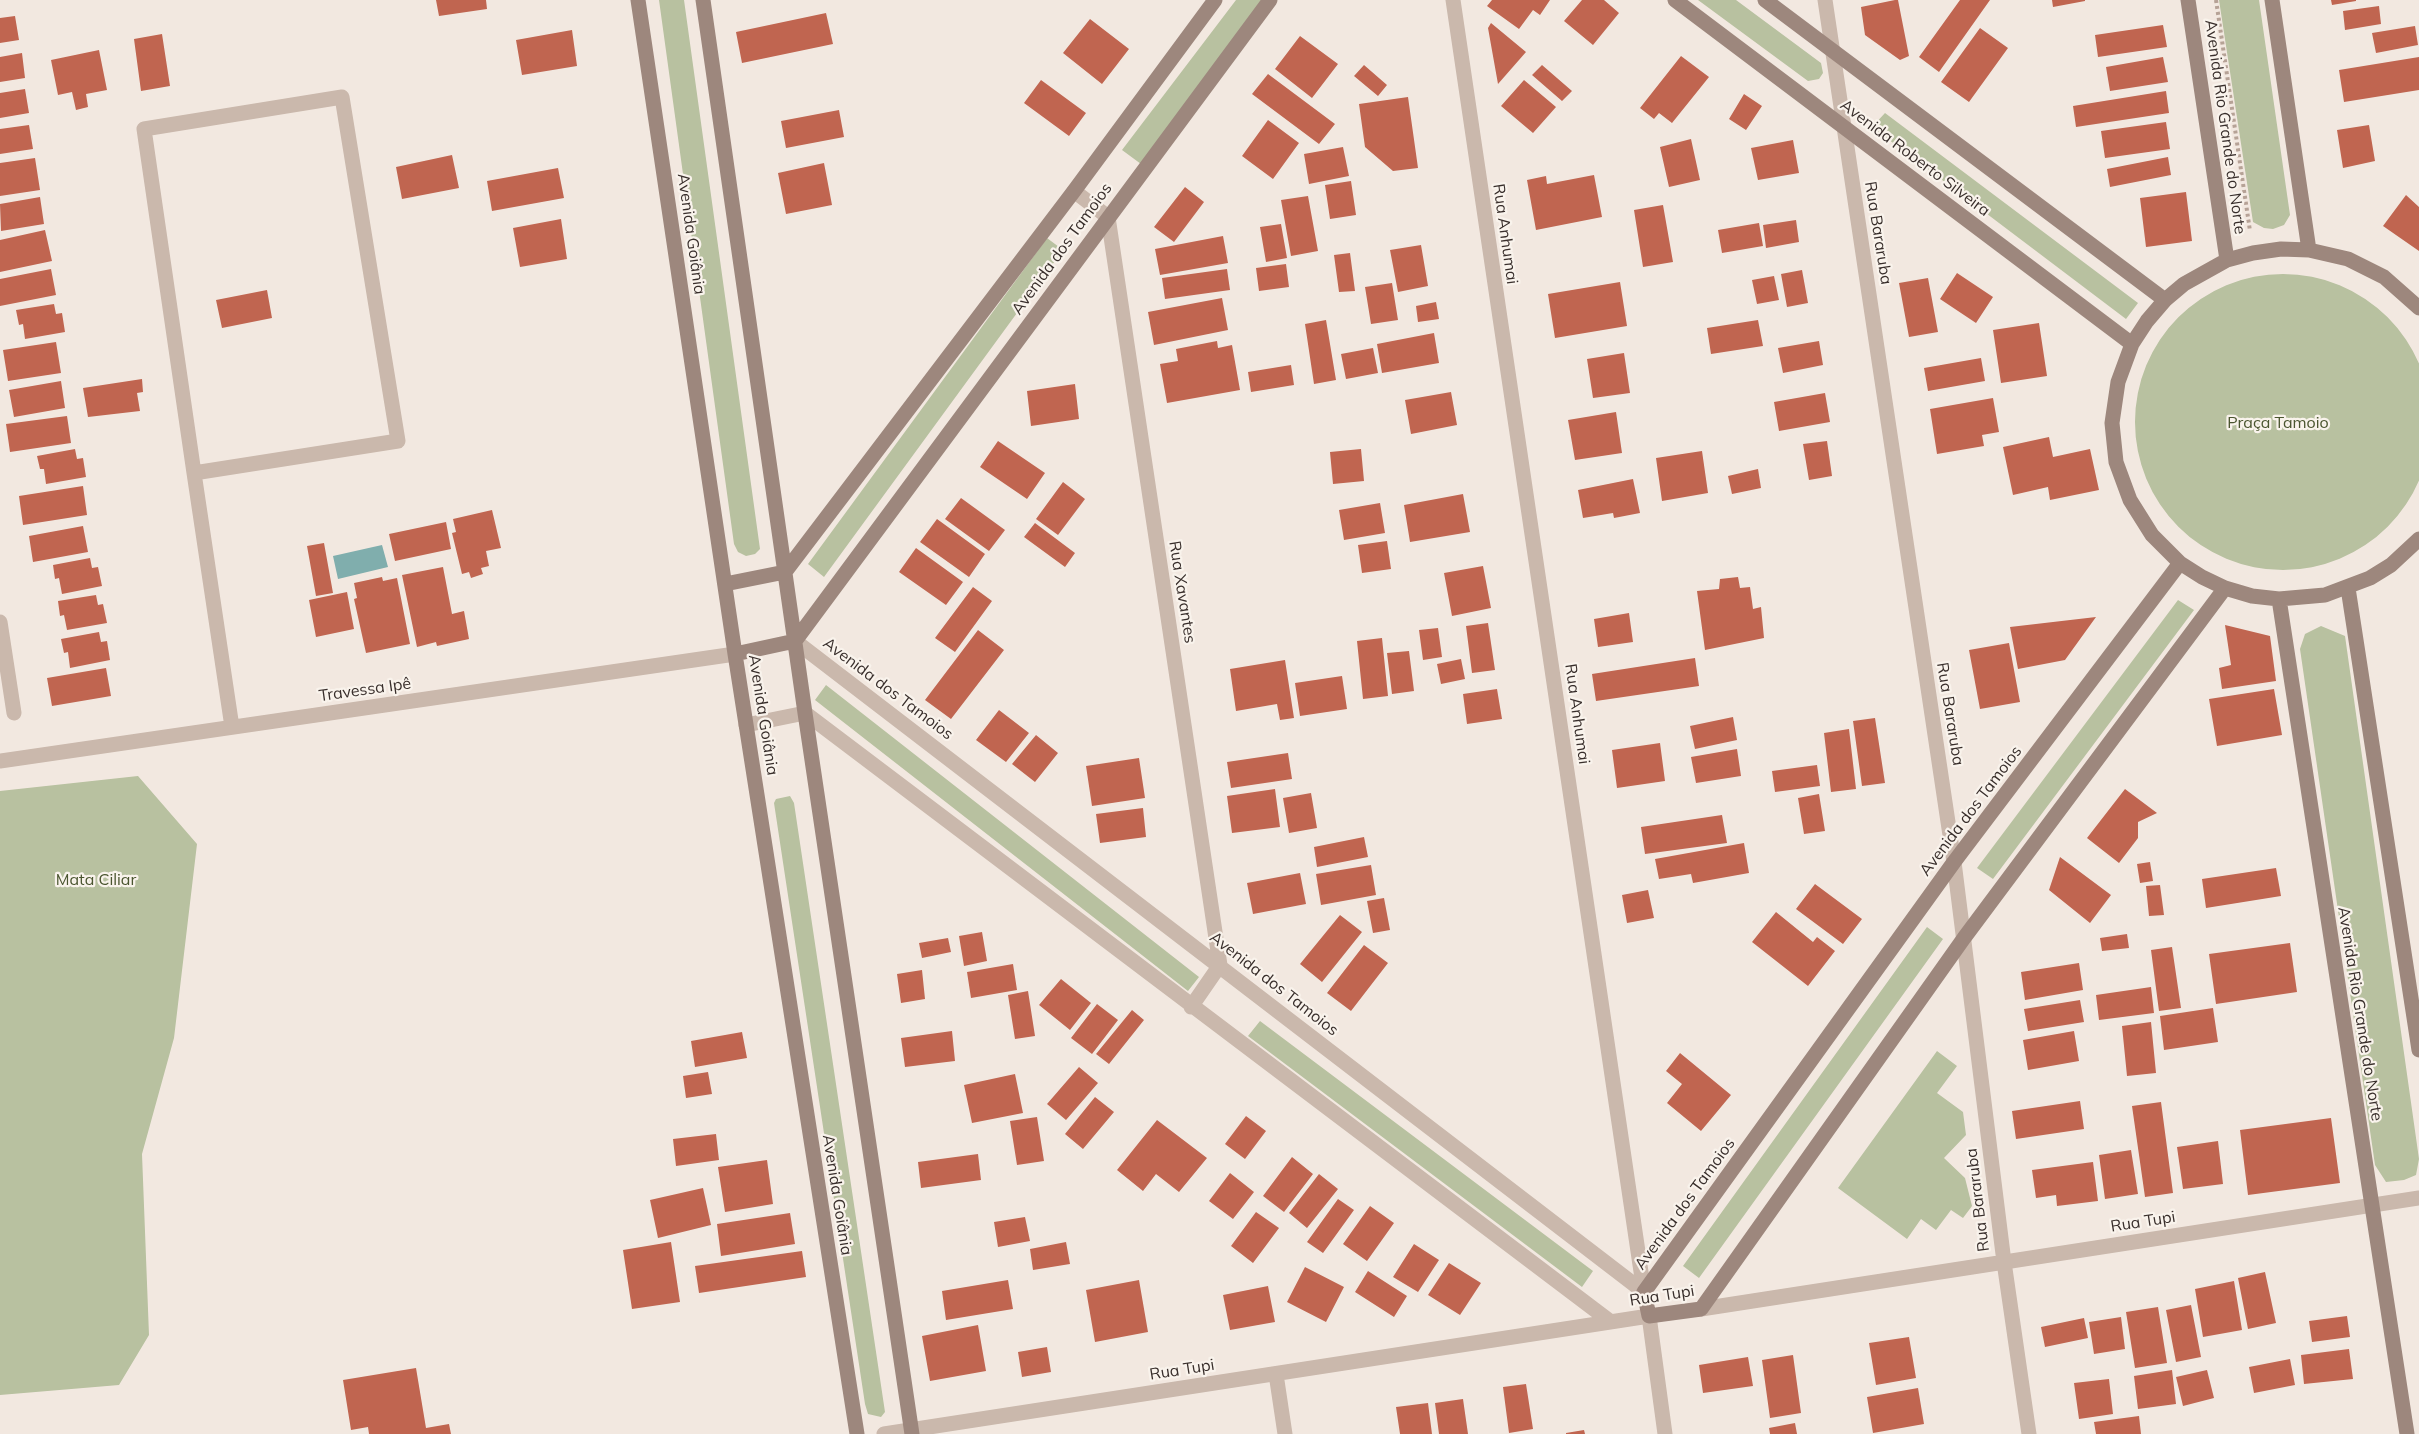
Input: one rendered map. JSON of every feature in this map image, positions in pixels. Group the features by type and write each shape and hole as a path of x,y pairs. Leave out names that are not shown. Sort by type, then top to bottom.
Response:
{"street":[{"name":"Avenida Goiânia","path":"638,0 724,584 856,1434"},
{"path":"703,0 805,713 912,1432"},
{"name":"Avenida dos Tamoios","path":"785,572 1215,0"},
{"name":"Avenida dos Tamoios","path":"1270,0 795,641 1644,1292 1954,862 2181,563"},
{"name":"Rua Anhumai","path":"1453,0 1665,1434"},
{"name":"Avenida Roberto Silveira","path":"1675,0 2132,344"},
{"path":"1765,0 1832,48 2165,300"},
{"name":"Rua Bararuba","path":"1825,0 1954,862 2004,1262 2029,1434"},
{"name":"Avenida Rio Grande do Norte","path":"2188,0 2227,260"},
{"path":"2272,0 2309,250"},
{"path":"194,473 398,441 342,96 144,129 194,473 232,728"},
{"path":"1074,190 1108,217"},
{"name":"Rua Xavantes","path":"1108,217 1220,965"},
{"path":"2419,308 2384,277 2348,259 2309,250 2281,249 2227,260 2184,284 2165,300 2147,321 2132,344 2118,382 2112,423 2116,462 2130,500 2152,535 2181,563 2202,577 2226,588 2252,596 2279,599 2302,599 2348,588 2391,565 2419,539"},
{"path":"724,584 785,572"},
{"path":"1701,1309 1964,938 2226,588"},
{"path":"2348,588 2419,1050"},
{"name":"Avenida Rio Grande do Norte","path":"2279,599 2407,1434"},
{"path":"0,622 14,713"},
{"path":"735,654 795,641"},
{"name":"Travessa Ipê","path":"0,761 735,654"},
{"path":"746,725 805,713 1191,1007 1611,1322"},
{"path":"1191,1007 1220,965"},
{"name":"Rua Tupi","path":"884,1434 912,1432 2419,1198"},
{"path":"1276,1374 1285,1434"}],"path":[{"path":"2216,0 2253,253"}],"green space":[{"path":"659,0 684,0 760,549 755,554 746,556 738,552 734,544"},
{"path":"1236,0 1264,0 1141,164 1122,150"},
{"path":"1698,0 1736,0 1821,63 1823,73 1819,79 1808,81"},
{"path":"2219,0 2259,0 2290,215 2284,225 2273,229 2264,228 2253,222"},
{"path":"1885,113 2138,303 2126,319 1872,127"},
{"path":"1047,238 1063,250 824,577 808,564"},
{"name":"Praça Tamoio","path":"2283,274 2312,277 2340,285 2377,307 2388,317 2414,352 2420,365 2428,393 2431,422 2428,451 2420,479 2398,516 2388,527 2353,553 2340,559 2312,567 2283,570 2254,567 2226,559 2189,537 2178,527 2152,492 2146,479 2138,451 2135,422 2138,393 2146,365 2168,328 2178,317 2213,291 2226,285 2254,277"},
{"path":"2178,600 2194,610 1993,879 1977,868"},
{"path":"2321,626 2345,636 2419,1159 2416,1175 2404,1180 2386,1182 2375,1165 2300,649 2305,634"},
{"path":"826,685 1199,977 1188,991 815,700"},
{"name":"Mata Ciliar","path":"138,776 197,844 174,1038 142,1154 149,1335 119,1385 0,1395 0,791"},
{"path":"790,796 794,803 885,1412 881,1417 868,1414 865,1404 774,803 776,799"},
{"path":"1927,927 1943,939 1699,1278 1683,1266"},
{"path":"1260,1021 1593,1271 1582,1287 1248,1036"},
{"path":"1937,1051 1957,1066 1937,1093 1963,1112 1966,1135 1944,1158 1965,1178 1972,1206 1963,1218 1951,1210 1936,1230 1921,1219 1907,1239 1838,1188"}],"water":[{"path":"382,545 388,567 338,579 333,556"}],"building":[{"path":"436,0 486,0 487,9 439,16"},
{"path":"1492,0 1550,0 1540,15 1533,10 1519,29 1487,6"},
{"path":"1582,0 1604,0 1619,13 1593,45 1564,21"},
{"path":"1898,0 1909,56 1900,60 1865,35 1861,7"},
{"path":"1960,0 1990,0 1939,72 1919,57"},
{"path":"2052,0 2085,0 2085,1 2053,7"},
{"path":"2331,0 2356,0 2356,1 2332,5"},
{"path":"2379,6 2381,24 2345,30 2343,11"},
{"path":"826,13 833,44 742,63 736,32"},
{"path":"15,16 19,40 0,43 0,18"},
{"path":"1090,19 1129,49 1102,84 1063,53"},
{"path":"1491,23 1526,52 1498,84 1488,28"},
{"path":"2163,25 2167,47 2098,57 2095,35"},
{"path":"2415,26 2418,45 2376,53 2372,33"},
{"path":"1980,28 2008,48 1969,102 1941,82"},
{"path":"572,30 577,66 522,75 516,40"},
{"path":"162,34 170,86 141,91 134,39"},
{"path":"1300,36 1338,64 1312,98 1275,69"},
{"path":"99,50 107,90 86,94 88,107 76,110 72,92 58,95 51,60"},
{"path":"22,53 25,78 0,82 0,57"},
{"path":"1681,56 1709,77 1672,123 1659,113 1654,119 1640,108"},
{"path":"2163,57 2168,82 2110,91 2106,67"},
{"path":"2419,57 2419,90 2344,102 2339,70"},
{"path":"1364,65 1387,85 1378,96 1354,76"},
{"path":"1542,65 1572,91 1562,101 1532,75"},
{"path":"1268,74 1335,124 1319,144 1252,94"},
{"path":"1041,80 1086,113 1069,136 1024,103"},
{"path":"1524,80 1556,107 1533,133 1501,106"},
{"path":"25,89 29,113 0,118 0,93"},
{"path":"2166,91 2169,113 2076,127 2073,106"},
{"path":"1744,94 1762,106 1746,130 1729,119"},
{"path":"1408,97 1418,168 1393,171 1365,147 1359,104"},
{"path":"839,110 844,137 786,148 781,121"},
{"path":"1268,120 1299,143 1273,179 1242,156"},
{"path":"2166,122 2170,149 2105,158 2101,131"},
{"path":"29,125 33,149 0,154 0,129"},
{"path":"2369,125 2375,161 2343,168 2337,130"},
{"path":"1691,139 1700,180 1669,187 1660,147"},
{"path":"1793,140 1799,173 1758,180 1751,148"},
{"path":"1343,147 1349,176 1309,184 1304,154"},
{"path":"452,155 459,188 402,199 396,167"},
{"path":"2168,157 2171,175 2110,187 2107,169"},
{"path":"35,158 40,190 0,196 0,163"},
{"path":"824,163 832,205 786,214 778,173"},
{"path":"558,168 564,198 492,211 487,181"},
{"path":"1594,175 1602,217 1536,230 1527,180 1546,176 1547,184"},
{"path":"1351,181 1356,215 1330,219 1325,185"},
{"path":"1185,187 1204,202 1174,242 1154,227"},
{"path":"2186,192 2192,241 2146,247 2140,198"},
{"path":"2406,195 2419,207 2419,251 2383,226"},
{"path":"1308,196 1318,251 1291,256 1281,200"},
{"path":"40,197 44,224 1,231 0,204"},
{"path":"1663,205 1673,262 1643,267 1634,210"},
{"path":"561,219 567,259 520,267 513,228"},
{"path":"1796,220 1799,242 1766,248 1763,225"},
{"path":"1759,223 1763,246 1722,253 1718,230"},
{"path":"1281,224 1287,258 1266,262 1260,227"},
{"path":"45,230 52,261 0,272 0,240"},
{"path":"1223,236 1228,263 1160,275 1155,249"},
{"path":"1421,245 1428,286 1398,292 1390,250"},
{"path":"1350,253 1355,291 1339,292 1334,255"},
{"path":"1286,264 1289,287 1259,291 1256,268"},
{"path":"51,269 56,295 0,306 0,279"},
{"path":"1227,269 1230,290 1165,299 1162,278"},
{"path":"1802,270 1808,303 1787,307 1781,274"},
{"path":"1957,273 1993,297 1976,323 1940,299"},
{"path":"1774,276 1779,300 1757,304 1752,280"},
{"path":"1928,278 1938,332 1909,337 1899,283"},
{"path":"1620,282 1627,326 1555,338 1548,294"},
{"path":"1392,283 1398,320 1371,324 1365,287"},
{"path":"267,290 272,318 222,328 216,300"},
{"path":"1222,298 1228,330 1154,345 1148,312"},
{"path":"1436,302 1439,319 1418,322 1416,306"},
{"path":"54,304 56,314 62,313 65,332 25,339 23,324 19,325 16,310"},
{"path":"1326,320 1336,380 1314,384 1305,324"},
{"path":"1758,320 1763,346 1711,354 1707,328"},
{"path":"2039,323 2047,376 2001,383 1993,330"},
{"path":"1434,333 1439,363 1382,373 1377,344"},
{"path":"1217,341 1218,348 1232,345 1240,390 1167,403 1160,364 1178,361 1176,349"},
{"path":"1819,341 1823,365 1783,373 1778,348"},
{"path":"56,342 61,373 8,381 3,350"},
{"path":"1373,348 1378,373 1346,379 1341,354"},
{"path":"1624,353 1630,393 1593,398 1587,359"},
{"path":"1981,358 1985,381 1928,391 1924,368"},
{"path":"1291,365 1294,385 1251,392 1248,372"},
{"path":"142,379 143,392 137,393 140,411 88,417 83,388"},
{"path":"61,381 65,408 14,417 9,390"},
{"path":"1075,384 1079,419 1031,426 1027,391"},
{"path":"1451,392 1457,425 1411,434 1405,400"},
{"path":"1825,393 1830,422 1779,431 1774,402"},
{"path":"1993,398 1999,432 1982,435 1984,446 1937,454 1930,409"},
{"path":"1616,412 1622,453 1575,460 1568,420"},
{"path":"67,416 71,443 10,452 6,424"},
{"path":"2049,437 2053,457 2090,449 2099,490 2050,500 2048,487 2013,495 2003,447"},
{"path":"998,441 1045,473 1027,499 980,467"},
{"path":"1827,441 1832,476 1809,480 1803,444"},
{"path":"75,449 77,459 83,458 86,477 46,484 44,469 40,469 37,456"},
{"path":"1361,449 1364,481 1333,484 1330,452"},
{"path":"1702,451 1708,493 1662,501 1656,458"},
{"path":"1758,469 1761,488 1732,494 1728,476"},
{"path":"1633,479 1640,513 1614,518 1613,513 1583,518 1578,490"},
{"path":"1063,482 1085,499 1058,535 1036,519"},
{"path":"83,486 87,515 23,525 19,496"},
{"path":"1463,494 1470,532 1410,542 1404,505"},
{"path":"961,498 1005,530 989,551 945,519"},
{"path":"1380,503 1385,533 1344,540 1339,510"},
{"path":"492,510 501,548 486,551 489,566 481,568 483,574 471,578 469,572 462,574 452,533 456,532 453,519"},
{"path":"937,519 985,554 969,577 920,542"},
{"path":"446,522 451,549 395,561 389,534"},
{"path":"1035,523 1075,553 1065,567 1024,537"},
{"path":"83,526 88,552 33,562 29,536"},
{"path":"1387,541 1391,569 1362,573 1358,545"},
{"path":"324,543 333,593 316,596 307,546"},
{"path":"916,548 963,582 946,605 899,572"},
{"path":"90,558 92,568 98,567 102,586 62,594 59,578 55,579 53,565"},
{"path":"1483,566 1491,608 1452,616 1444,573"},
{"path":"443,567 452,614 464,611 469,639 437,646 436,642 417,647 402,575"},
{"path":"382,577 383,581 397,578 410,644 366,653 354,599 357,598 354,583"},
{"path":"1738,577 1740,588 1750,587 1753,609 1761,607 1764,638 1705,650 1697,591 1719,589 1720,579"},
{"path":"973,587 992,601 955,652 935,638"},
{"path":"347,592 354,629 316,637 309,600"},
{"path":"96,595 98,605 103,604 107,623 67,630 64,615 60,616 58,601"},
{"path":"1629,613 1633,642 1598,647 1594,619"},
{"path":"2096,617 2065,660 2018,669 2010,627"},
{"path":"1488,623 1495,670 1472,673 1466,626"},
{"path":"2225,625 2270,636 2276,681 2222,689 2219,668 2231,665"},
{"path":"1438,628 1442,657 1423,660 1419,630"},
{"path":"978,630 1004,650 951,719 925,700"},
{"path":"99,632 101,642 107,641 110,660 70,668 68,652 64,653 61,639"},
{"path":"1382,638 1388,696 1363,699 1357,641"},
{"path":"2009,643 2020,702 1980,709 1969,650"},
{"path":"1409,651 1414,691 1392,694 1387,653"},
{"path":"1695,658 1699,686 1596,701 1592,674"},
{"path":"1461,659 1465,679 1441,684 1437,664"},
{"path":"1285,660 1294,718 1280,720 1277,704 1236,711 1230,669"},
{"path":"106,668 111,696 52,706 47,678"},
{"path":"1342,676 1347,709 1300,716 1295,683"},
{"path":"1497,689 1502,719 1467,724 1463,694"},
{"path":"2274,689 2282,735 2217,746 2209,699"},
{"path":"999,710 1029,733 1006,762 976,740"},
{"path":"1733,717 1737,740 1695,749 1690,726"},
{"path":"1875,718 1885,783 1862,786 1853,721"},
{"path":"1849,729 1856,789 1831,792 1824,733"},
{"path":"1036,735 1058,753 1035,782 1012,764"},
{"path":"1660,743 1665,781 1617,788 1612,750"},
{"path":"1737,749 1741,776 1696,783 1691,757"},
{"path":"1288,753 1292,779 1231,788 1227,762"},
{"path":"1139,758 1145,798 1092,806 1086,766"},
{"path":"1817,765 1820,786 1775,792 1772,771"},
{"path":"1275,789 1280,827 1232,833 1227,796"},
{"path":"2125,789 2157,813 2138,822 2138,838 2119,863 2087,838"},
{"path":"1311,793 1317,828 1289,833 1283,798"},
{"path":"1819,794 1825,831 1804,834 1798,798"},
{"path":"1143,808 1146,837 1100,843 1096,814"},
{"path":"1722,815 1727,843 1645,854 1641,827"},
{"path":"1364,837 1368,857 1317,867 1314,847"},
{"path":"1744,843 1749,873 1693,883 1691,874 1659,879 1655,859"},
{"path":"2060,857 2111,895 2090,923 2049,890"},
{"path":"2150,862 2153,881 2140,883 2137,864"},
{"path":"1371,865 1376,895 1321,905 1316,874"},
{"path":"2276,868 2281,896 2206,908 2202,879"},
{"path":"1300,873 1306,904 1253,914 1247,883"},
{"path":"1815,884 1862,919 1843,944 1796,909"},
{"path":"2160,885 2164,915 2149,916 2146,886"},
{"path":"1648,890 1654,918 1627,923 1622,895"},
{"path":"1384,898 1390,930 1373,933 1367,901"},
{"path":"1776,912 1813,942 1817,937 1835,951 1808,986 1752,942"},
{"path":"1340,915 1362,932 1322,982 1300,964"},
{"path":"982,932 987,961 964,966 959,936"},
{"path":"2127,934 2129,948 2102,951 2100,938"},
{"path":"948,938 951,952 922,958 919,943"},
{"path":"2290,943 2297,992 2216,1004 2209,954"},
{"path":"1364,945 1388,963 1351,1011 1327,993"},
{"path":"2172,947 2181,1008 2159,1011 2151,950"},
{"path":"2079,963 2083,990 2025,1000 2021,972"},
{"path":"1013,964 1017,990 971,998 967,972"},
{"path":"922,970 925,999 901,1003 897,974"},
{"path":"1061,979 1091,1003 1070,1030 1039,1005"},
{"path":"2151,987 2154,1013 2099,1020 2096,995"},
{"path":"1028,991 1035,1036 1015,1039 1008,995"},
{"path":"2080,1000 2084,1022 2028,1031 2024,1009"},
{"path":"1097,1004 1118,1020 1092,1054 1071,1038"},
{"path":"2213,1008 2218,1042 2164,1050 2160,1016"},
{"path":"1132,1010 1144,1020 1109,1064 1096,1054"},
{"path":"2151,1022 2156,1073 2127,1076 2122,1026"},
{"path":"952,1031 955,1061 905,1067 901,1038"},
{"path":"2074,1031 2079,1061 2028,1070 2023,1040"},
{"path":"742,1032 747,1058 695,1067 691,1041"},
{"path":"1680,1053 1731,1095 1701,1131 1667,1103 1682,1084 1666,1071"},
{"path":"1079,1067 1098,1083 1066,1120 1047,1104"},
{"path":"708,1072 712,1094 686,1098 683,1076"},
{"path":"1015,1074 1023,1113 972,1123 964,1085"},
{"path":"1095,1097 1114,1112 1083,1149 1065,1134"},
{"path":"2080,1101 2084,1129 2016,1139 2012,1111"},
{"path":"2161,1102 2173,1193 2145,1197 2132,1106"},
{"path":"1246,1116 1266,1131 1245,1159 1225,1144"},
{"path":"1037,1117 1044,1161 1017,1165 1010,1121"},
{"path":"2331,1118 2340,1183 2248,1195 2240,1130"},
{"path":"1157,1120 1207,1158 1179,1192 1156,1174 1143,1191 1117,1170"},
{"path":"716,1134 719,1160 676,1166 673,1139"},
{"path":"2218,1141 2223,1184 2183,1189 2177,1147"},
{"path":"2131,1150 2138,1194 2105,1199 2099,1155"},
{"path":"978,1154 981,1180 921,1188 918,1162"},
{"path":"1292,1157 1313,1174 1284,1212 1263,1196"},
{"path":"767,1160 773,1204 725,1212 718,1167"},
{"path":"2093,1162 2098,1201 2057,1206 2056,1195 2036,1198 2032,1170"},
{"path":"1230,1173 1254,1192 1233,1219 1209,1201"},
{"path":"1319,1174 1338,1189 1307,1228 1289,1213"},
{"path":"703,1188 711,1225 658,1238 650,1200"},
{"path":"1338,1199 1354,1210 1323,1253 1307,1242"},
{"path":"1370,1206 1394,1223 1367,1261 1343,1244"},
{"path":"1256,1212 1279,1228 1253,1263 1231,1246"},
{"path":"790,1213 795,1244 721,1256 717,1224"},
{"path":"1025,1217 1030,1241 998,1247 994,1222"},
{"path":"671,1242 680,1302 632,1309 623,1250"},
{"path":"1066,1242 1070,1264 1033,1270 1030,1249"},
{"path":"1414,1244 1439,1260 1418,1292 1393,1277"},
{"path":"802,1251 806,1277 699,1293 695,1266"},
{"path":"1449,1263 1481,1283 1460,1315 1428,1295"},
{"path":"1305,1267 1344,1287 1326,1322 1287,1302"},
{"path":"1368,1271 1407,1296 1394,1317 1355,1292"},
{"path":"2265,1272 2276,1323 2248,1329 2238,1278"},
{"path":"1008,1280 1013,1309 946,1320 942,1291"},
{"path":"1139,1280 1148,1332 1095,1342 1086,1290"},
{"path":"2234,1281 2242,1330 2203,1337 2195,1289"},
{"path":"1268,1286 1275,1322 1230,1330 1223,1295"},
{"path":"2191,1305 2201,1357 2176,1362 2166,1310"},
{"path":"2158,1307 2167,1363 2135,1368 2126,1312"},
{"path":"2347,1316 2350,1337 2312,1342 2309,1321"},
{"path":"2121,1317 2125,1349 2094,1354 2089,1322"},
{"path":"2084,1318 2088,1338 2045,1347 2041,1327"},
{"path":"978,1325 986,1371 930,1381 922,1336"},
{"path":"1909,1337 1916,1378 1876,1385 1869,1343"},
{"path":"1047,1347 1051,1372 1022,1377 1018,1352"},
{"path":"2349,1349 2353,1379 2304,1384 2301,1355"},
{"path":"1793,1355 1801,1413 1770,1418 1762,1360"},
{"path":"1748,1357 1753,1386 1703,1393 1699,1365"},
{"path":"2290,1359 2295,1385 2254,1393 2249,1367"},
{"path":"416,1368 426,1428 449,1424 451,1434 369,1434 368,1427 351,1430 343,1380"},
{"path":"2172,1370 2176,1404 2138,1409 2134,1376"},
{"path":"2207,1370 2214,1398 2183,1406 2176,1377"},
{"path":"2109,1379 2113,1414 2079,1419 2074,1383"},
{"path":"1526,1384 1533,1429 1509,1433 1503,1387"},
{"path":"1918,1388 1924,1424 1873,1433 1867,1397"},
{"path":"1463,1399 1468,1434 1439,1434 1435,1403"},
{"path":"1428,1403 1432,1434 1400,1434 1396,1407"},
{"path":"2139,1416 2141,1434 2096,1434 2094,1422"},
{"path":"1795,1423 1797,1434 1770,1434 1769,1428"},
{"path":"1584,1430 1585,1434 1566,1434 1566,1433"}]}
